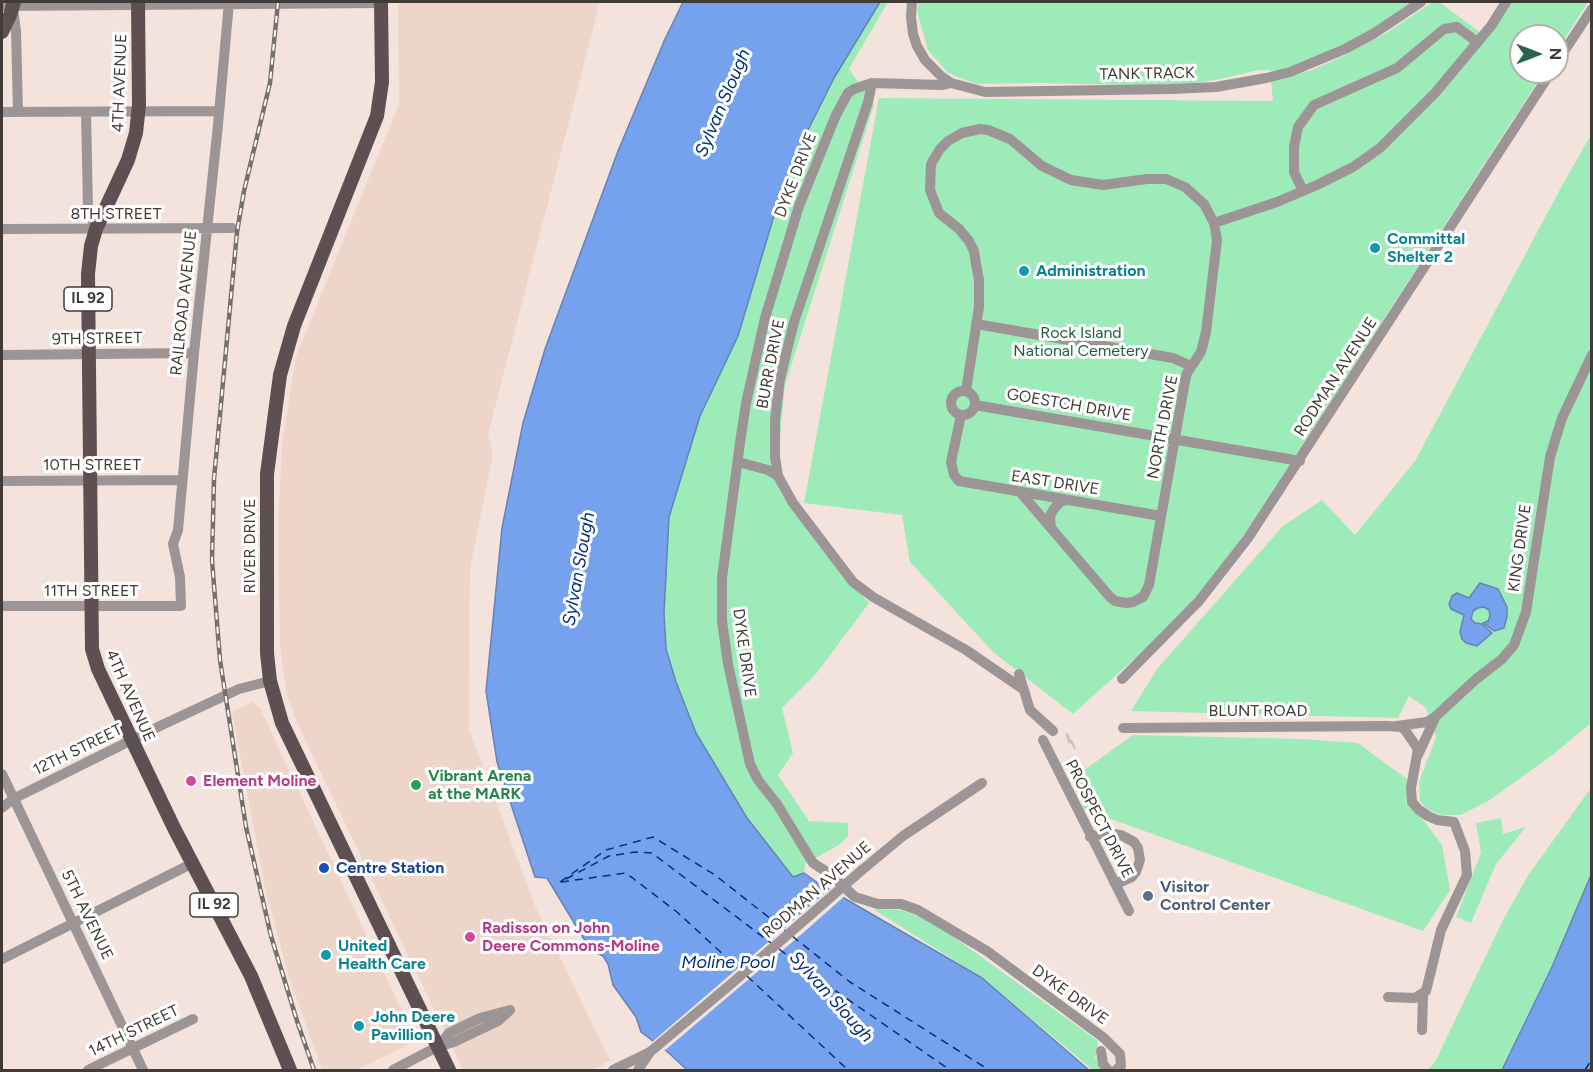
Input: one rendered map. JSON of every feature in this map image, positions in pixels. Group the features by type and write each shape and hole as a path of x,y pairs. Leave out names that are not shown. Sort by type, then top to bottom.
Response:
{"main road":[{"name":"RIVER DRIVE","path":"381,2 382,82 377,116 294,326 279,383 267,486 267,646 270,681 282,723 449,1071"},
{"name":"4TH AVENUE","path":"138,3 136,133 128,160 96,229 88,274 90,606 93,655 191,864 244,960 290,1071"},
{"path":"2,32 9,4"}],"street":[{"path":"18,112 16,31 9,4 381,2"},
{"name":"TANK TRACK","path":"912,2 911,25 917,46 933,68 951,83 985,92 1171,89 1237,84 1290,72 1345,49 1373,34 1421,2"},
{"path":"966,391 979,286 974,251 959,229 939,213 930,190 930,173 935,156 955,135 980,129 1001,134 1061,177 1082,183 1103,185 1147,178 1166,179 1185,187 1199,198 1214,223 1303,191 1353,167 1380,148 1435,93 1491,26 1506,2"},
{"name":"RAILROAD AVENUE","path":"181,606 180,577 173,544 178,530 229,3"},
{"path":"1569,44 1592,9"},
{"path":"1303,191 1294,172 1294,147 1298,127 1314,105 1397,68 1444,29 1457,27 1477,42"},
{"path":"872,83 943,85 951,83"},
{"name":"DYKE DRIVE","path":"872,83 854,89 842,102 799,206 765,318 746,403 724,552 722,621 736,707 750,764 758,780 777,804 813,863 830,874 855,897 878,904 901,904 918,910 987,951 1104,1038 1120,1054 1121,1066 1116,1071"},
{"name":"BURR DRIVE","path":"872,83 868,102 794,322 780,379 775,420 775,457 778,476 788,496 815,534 863,591 966,650 1023,689"},
{"name":"RODMAN AVENUE","path":"1122,679 1212,586 1248,538 1543,84"},
{"path":"2,112 219,111"},
{"name":"4TH AVENUE","path":"86,112 88,209 96,229"},
{"name":"NORTH DRIVE","path":"1051,529 1110,597 1120,603 1138,601 1146,593 1185,381 1191,366 1201,352 1206,332 1217,253 1214,223"},
{"name":"8TH STREET","path":"2,229 232,228"},
{"path":"976,324 1173,358 1191,366"},
{"name":"9TH STREET","path":"2,355 194,353"},
{"name":"KING DRIVE","path":"1435,717 1502,659 1514,645 1519,634 1526,612 1550,457 1562,418 1592,355"},
{"path":"966,391 972,394 975,405 971,411 961,414 952,408 951,400 955,393 966,391"},
{"name":"GOESTCH DRIVE","path":"975,405 1300,461"},
{"name":"EAST DRIVE","path":"961,414 951,468 959,481 1161,516"},
{"path":"738,462 768,470 778,476"},
{"name":"10TH STREET","path":"2,481 182,480"},
{"path":"1021,493 1051,529"},
{"path":"1051,529 1050,516 1053,510 1060,502 1068,500"},
{"name":"11TH STREET","path":"2,606 181,606"},
{"name":"BURR DRIVE","path":"1019,674 1030,710 1053,731"},
{"name":"12TH STREET","path":"2,808 13,799 239,690 270,681"},
{"path":"1422,1030 1423,995 1428,988 1441,930 1467,874 1465,851 1454,822 1437,820 1428,816 1412,802 1411,788 1418,756 1435,717"},
{"name":"BLUNT ROAD","path":"1123,728 1393,726 1427,722 1435,717"},
{"path":"1393,726 1401,728 1409,735 1418,749 1418,756"},
{"name":"PROSPECT DRIVE","path":"1042,740 1129,912"},
{"name":"5TH AVENUE","path":"2,774 143,1071"},
{"name":"RODMAN AVENUE","path":"650,1052 749,969 861,870 903,836 981,783"},
{"path":"1090,837 1105,833 1121,835 1134,842 1138,848 1140,860 1136,872 1132,877 1121,882 1114,882"},
{"path":"2,959 191,864"},
{"path":"1388,997 1408,998 1423,995"},
{"path":"393,1071 438,1047 498,1021 510,1010 480,1018 449,1033 438,1047"},
{"name":"14TH STREET","path":"88,1071 193,1019"},
{"name":"DYKE DRIVE","path":"1101,1051 1102,1064 1108,1071"},
{"path":"613,1071 650,1052"},
{"path":"638,1071 650,1052"}],"shaded area":[{"path":"398,2 600,2 488,434 493,454 470,569 469,729 535,906 610,1060 594,1070 463,1070 298,725 287,695 280,647 278,527 282,444 296,356 399,104"},
{"path":"252,702 260,708 416,1041 357,1070 322,1070 288,974 265,888 232,712"}],"green space":[{"path":"880,2 888,2 849,69 874,105 785,385 776,480 838,569 869,603 816,674 782,708 793,753 778,775 809,821 848,823 848,836 839,845 805,864 804,873 793,877 747,818 696,733 676,682 666,649 664,613 669,517 700,416 738,336 776,209 794,158 834,78"},
{"path":"919,2 1415,2 1336,50 1279,71 1258,70 1221,79 1173,86 976,84 948,73 928,50 917,11"},
{"name":"Rock Island National Cemetery","path":"1433,2 1439,2 1488,38 1510,2 1588,2 1569,32 1569,24 1509,24 1509,84 1536,84 1245,533 1200,593 1144,650 1073,714 993,652 910,562 902,515 804,503 879,98 1273,101 1271,81 1312,70 1388,32"},
{"path":"1591,135 1591,723 1555,753 1490,800 1461,815 1442,815 1427,809 1420,801 1419,782 1436,737 1426,708 1409,696 1398,718 1131,711 1157,669 1283,526 1322,500 1355,535 1415,461"},
{"path":"1133,735 1303,739 1358,743 1408,780 1406,801 1442,845 1450,890 1423,931 1083,809 1076,776"},
{"path":"1591,788 1591,875 1552,967 1502,1070 1428,1070 1435,1062 1504,918 1529,874"},
{"path":"1501,818 1503,834 1526,827 1496,864 1471,923 1456,917 1481,853 1476,823"},
{"path":"873,909 901,910 930,920 1098,1041 1095,1058 1104,1070 1093,1070 982,978"}],"water":[{"name":"Moline Pool","path":"683,2 880,2 834,78 794,158 776,209 738,336 700,416 669,517 664,613 666,649 676,682 696,733 747,818 793,877 804,873 982,978 1089,1070 687,1070 641,1032 636,1017 613,985 608,964 603,956 590,949 547,878 535,877 497,762 486,691 502,528 523,423 545,349 618,151"},
{"path":"1480,583 1498,589 1507,607 1507,616 1504,628 1494,631 1483,623 1488,621 1489,610 1484,607 1473,611 1471,619 1475,623 1482,624 1492,633 1477,646 1466,643 1462,639 1460,632 1464,615 1451,609 1449,604 1452,596 1457,593 1469,598"},
{"path":"1591,875 1591,1070 1502,1070 1552,967"}],"pier":[{"path":"832,887 846,895 663,1052 651,1043"}],"ferry route":[{"path":"560,882 606,850 653,837 715,875 786,931"},
{"path":"566,879 609,856 635,852 652,853 771,943"},
{"path":"561,882 626,873 677,912 739,969"},
{"path":"792,936 850,982 989,1070"},
{"path":"779,949 950,1070"},
{"path":"747,976 848,1070"},
{"path":"1585,1070 1592,1059"}],"railway":[{"path":"278,2 270,83 244,191 237,232 214,479 212,560 220,660 246,827 271,936 314,1070"}],"place":[{"name":"Committal Shelter 2","path":"1375,248"},
{"name":"Administration","path":"1024,271"},
{"name":"Element Moline","path":"191,781"},
{"name":"Vibrant Arena at the MARK","path":"416,785"},
{"name":"Centre Station","path":"324,868"},
{"name":"Visitor Control Center","path":"1148,896"},
{"name":"Radisson on John Deere Commons-Moline","path":"470,937"},
{"name":"United Health Care","path":"326,955"},
{"name":"John Deere Pavillion","path":"359,1026"}],"water label":[{"name":"Sylvan Slough","path":"723,103"},
{"name":"Sylvan Slough","path":"579,569"},
{"name":"Sylvan Slough","path":"831,997"}]}
